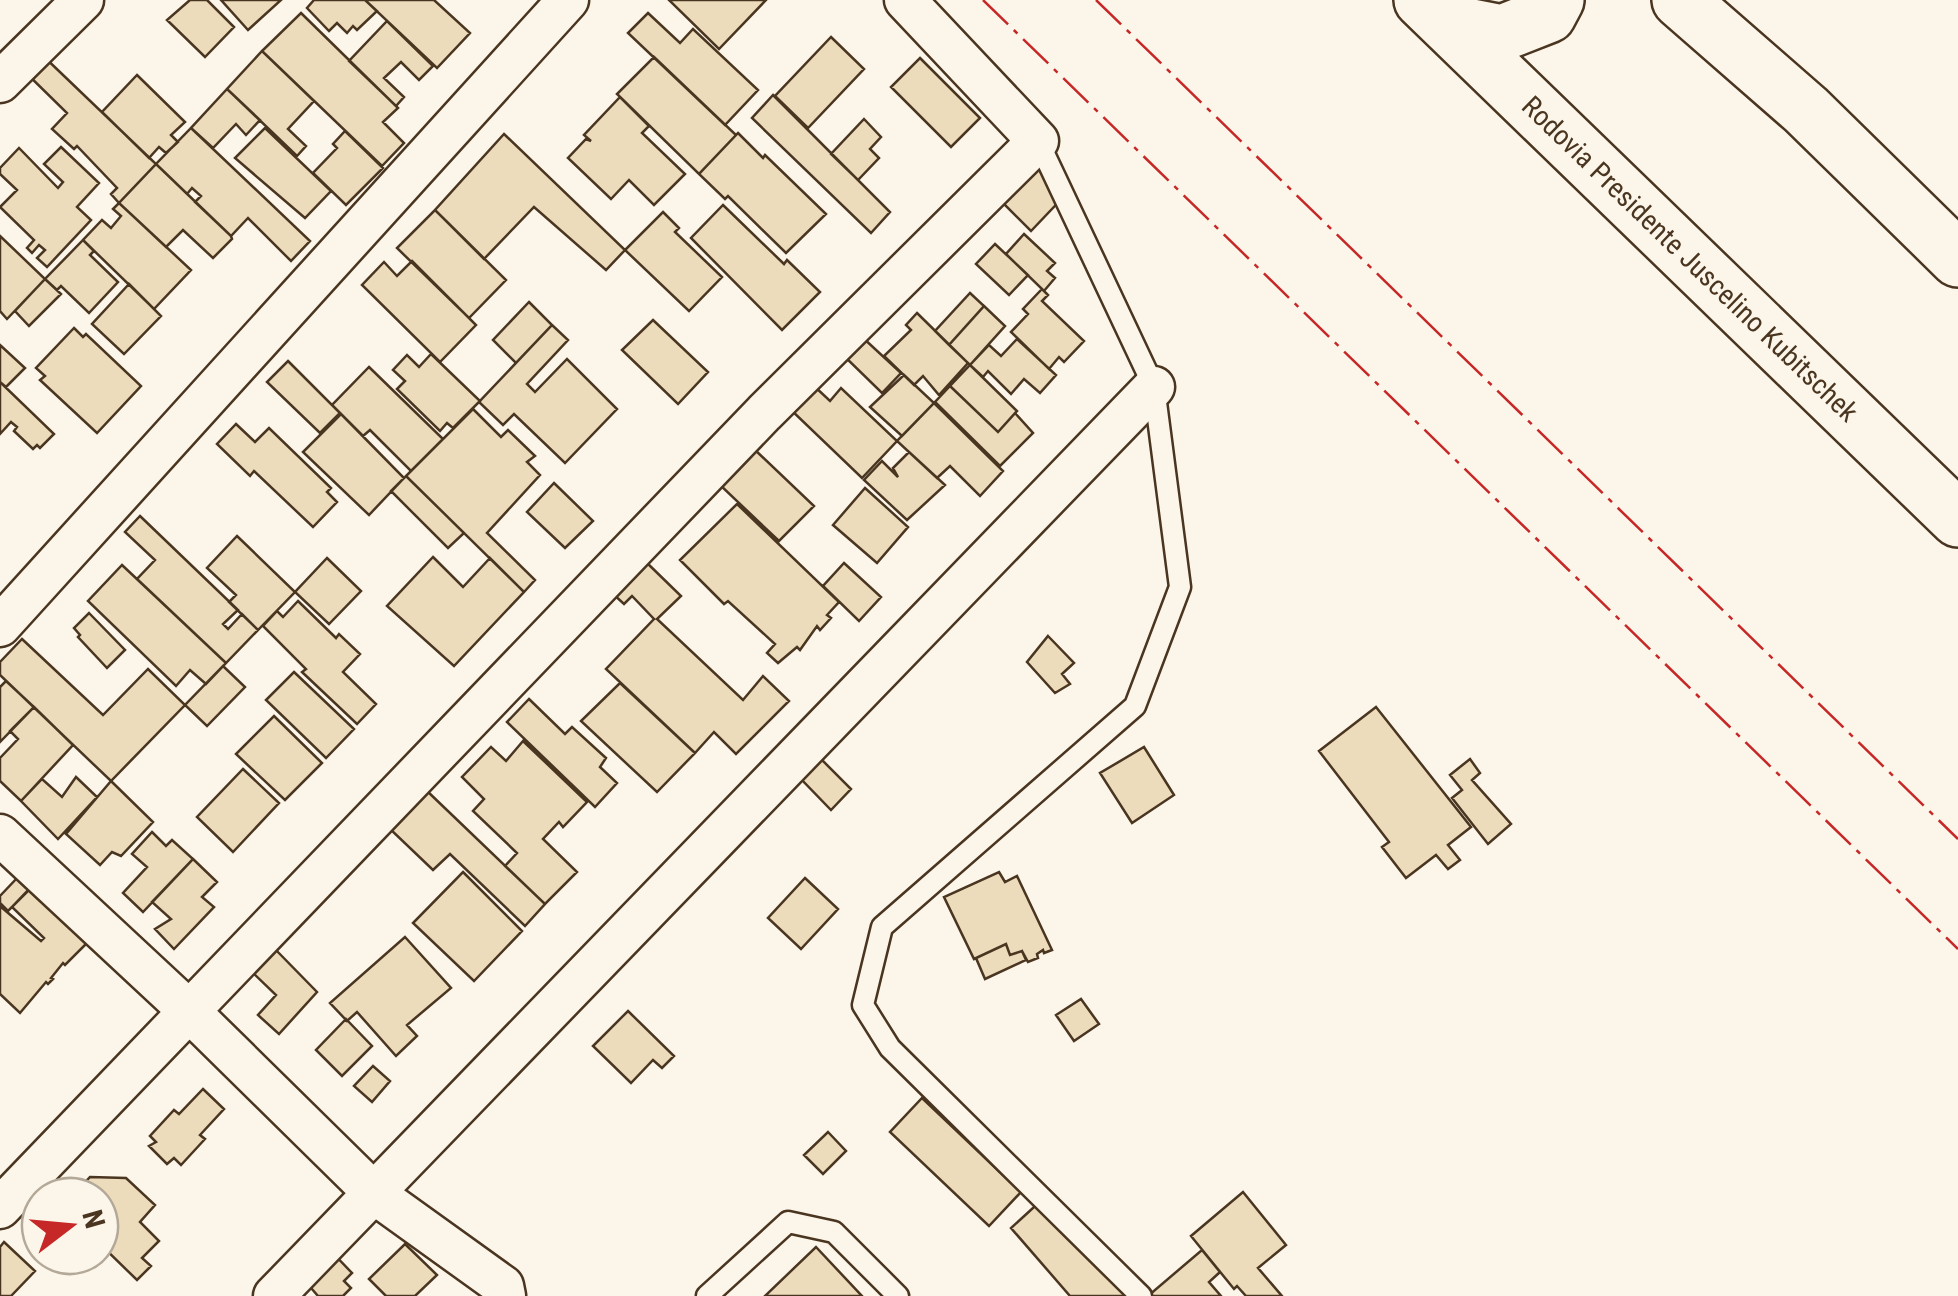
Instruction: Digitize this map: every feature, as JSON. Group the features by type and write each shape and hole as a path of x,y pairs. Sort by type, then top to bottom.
{"highway":[{"path":"1434,11 1502,33 1548,15 1556,0"},
{"path":"1680,0 1806,110 1958,259"},
{"name":"Rodovia Presidente Juscelino Kubitschek","path":"1434,11 1958,519"}],"street":[{"path":"0,82 83,0"},
{"path":"0,626 568,0"},
{"path":"0,1208 764,413 1038,141 906,0"},
{"path":"274,1296 1154,387"},
{"path":"0,835 189,1011 376,1194 503,1286 505,1296"}],"lane":[{"path":"1038,141 1154,387 1180,587 1136,706 882,927 863,1005 890,1048 1141,1296"},
{"path":"707,1296 788,1222 834,1232 898,1296"}],"building":[{"path":"190,0 207,0 234,27 205,57 167,20"},
{"path":"221,0 281,0 248,30"},
{"path":"314,0 365,0 377,11 357,30 353,26 347,33 337,23 329,31 307,8"},
{"path":"365,0 434,0 470,33 437,68"},
{"path":"669,0 766,0 719,49"},
{"path":"301,13 398,108 383,122 404,143 382,166 262,51"},
{"path":"648,13 680,43 693,29 758,90 725,125 628,33"},
{"path":"387,21 433,66 419,80 401,62 384,78 404,97 396,106 349,61"},
{"path":"831,37 864,69 808,128 775,96"},
{"path":"38,51 156,164 119,203 111,194 117,188 77,146 74,149 52,129 67,113 21,68"},
{"path":"262,51 314,101 288,129 306,146 297,156 227,89"},
{"path":"654,57 736,135 699,174 617,94"},
{"path":"920,58 980,118 951,147 891,87"},
{"path":"137,75 185,122 171,135 178,142 166,153 159,147 149,158 102,112"},
{"path":"227,89 260,120 246,135 236,124 213,148 191,128"},
{"path":"773,95 890,212 871,233 752,118"},
{"path":"620,97 649,126 642,133 685,174 654,205 629,180 611,199 568,158 586,139 591,141 584,135"},
{"path":"864,119 881,137 870,149 879,158 858,180 831,154"},
{"path":"191,128 310,241 291,261 248,218 231,236 195,202 201,196 192,188 187,194 156,164"},
{"path":"265,128 331,191 305,218 235,158"},
{"path":"345,131 383,168 346,205 313,173 337,148 333,144"},
{"path":"738,133 826,214 786,253 728,196 725,199 699,174"},
{"path":"504,134 625,250 606,270 534,207 484,259 435,210"},
{"path":"61,147 99,183 77,207 91,220 47,267 37,258 45,250 39,245 32,253 27,248 34,240 0,207 17,190 0,174 0,168 19,148 58,188 63,182 44,164"},
{"path":"1032,154 1069,191 1031,231 994,194"},
{"path":"156,164 231,236 213,258 183,230 166,247 119,203"},
{"path":"119,203 191,270 154,309 83,240 102,220 111,228 121,216 113,209"},
{"path":"723,205 784,264 787,260 820,292 782,330 691,238"},
{"path":"435,210 506,280 469,318 397,248"},
{"path":"663,212 679,228 675,232 722,277 689,311 625,250"},
{"path":"1024,234 1055,263 1047,271 1055,278 1044,291 1006,254"},
{"path":"0,236 45,279 7,319 0,311"},
{"path":"83,240 94,251 90,255 118,282 89,313 61,286 57,290 45,279"},
{"path":"995,244 1028,275 1009,295 976,264"},
{"path":"412,261 476,325 440,362 362,285 384,262 397,276"},
{"path":"45,279 61,294 29,326 15,311"},
{"path":"129,284 161,316 124,354 92,324"},
{"path":"1042,289 1048,295 1042,301 1084,341 1064,362 1059,357 1049,369 1011,332 1028,314 1023,309"},
{"path":"970,293 984,306 949,345 935,331"},
{"path":"529,302 552,325 516,363 493,340"},
{"path":"984,306 1005,326 970,365 949,345"},
{"path":"917,313 968,363 939,395 923,376 914,385 884,356 911,330 906,325"},
{"path":"653,320 708,372 678,404 622,350"},
{"path":"552,325 568,340 527,384 535,392 567,359 617,409 565,463 514,414 503,425 479,402"},
{"path":"74,328 83,337 86,334 141,386 97,433 40,380 45,376 36,368"},
{"path":"861,336 901,373 882,393 843,355"},
{"path":"1017,339 1056,375 1040,393 1024,379 1011,394 988,371 983,377 970,365 989,345 1001,356"},
{"path":"0,345 25,368 6,387 0,382"},
{"path":"431,354 480,401 453,428 447,423 440,431 397,389 405,381 393,370 407,355 419,367"},
{"path":"288,361 340,413 320,433 267,382"},
{"path":"970,365 1017,411 998,432 950,386"},
{"path":"369,367 443,439 411,471 370,430 363,436 332,405"},
{"path":"904,375 934,403 902,436 870,407"},
{"path":"0,382 54,434 40,448 37,445 33,449 14,431 17,427 11,422 0,434"},
{"path":"813,385 830,401 841,388 897,441 862,478 790,409"},
{"path":"950,386 998,432 1015,413 1033,433 1000,466 935,402"},
{"path":"934,403 1003,471 980,496 950,466 937,478 897,441"},
{"path":"473,409 501,437 508,430 535,456 527,462 540,475 487,533 535,580 524,592 406,476"},
{"path":"341,414 404,478 369,515 303,452"},
{"path":"236,424 255,442 269,428 331,488 327,492 337,502 313,527 254,471 250,476 217,444"},
{"path":"753,448 814,506 779,541 719,484"},
{"path":"909,452 945,485 907,520 864,480 882,461 898,477 893,468"},
{"path":"406,476 464,533 448,548 391,491"},
{"path":"554,483 593,521 565,548 527,512"},
{"path":"865,488 908,527 877,563 833,525"},
{"path":"737,504 839,602 827,615 831,618 820,630 817,626 800,650 797,647 778,663 767,653 775,644 728,601 724,604 680,560"},
{"path":"140,516 238,610 223,624 228,629 242,614 258,630 226,663 137,579 155,560 125,532"},
{"path":"237,536 295,592 258,630 229,602 236,595 207,568"},
{"path":"433,557 463,587 490,558 524,592 454,666 387,606"},
{"path":"327,558 361,591 329,624 295,592"},
{"path":"645,561 681,596 657,619 743,700 763,676 789,701 736,754 714,732 695,753 606,669 654,619 632,596 624,604 612,593"},
{"path":"844,563 881,597 859,621 823,586"},
{"path":"122,565 226,663 206,684 190,670 176,686 88,601"},
{"path":"298,601 336,638 339,634 360,654 343,672 376,704 357,724 302,672 306,669 263,626 277,611 283,617"},
{"path":"89,613 125,650 107,668 74,628"},
{"path":"1048,636 1074,663 1062,674 1070,684 1055,693 1027,662"},
{"path":"22,639 103,715 148,669 185,705 111,781 0,675 0,662"},
{"path":"223,666 245,687 207,726 185,705"},
{"path":"294,672 354,729 326,758 266,700"},
{"path":"6,681 34,707 0,742 0,687"},
{"path":"620,683 695,753 657,792 581,721"},
{"path":"529,699 565,734 572,727 606,758 600,767 617,783 595,807 507,722"},
{"path":"34,707 73,745 21,801 0,781 0,758 18,739 10,731"},
{"path":"1376,707 1471,827 1448,845 1460,860 1448,869 1436,855 1406,878 1382,847 1389,842 1319,751"},
{"path":"274,716 322,763 285,800 236,754"},
{"path":"523,741 587,802 563,827 559,822 543,839 577,872 545,904 505,866 517,853 473,811 484,799 462,777 491,747 506,761"},
{"path":"1144,747 1174,795 1132,823 1100,773"},
{"path":"821,759 851,789 831,810 801,779"},
{"path":"1470,759 1480,773 1472,780 1511,824 1488,844 1452,798 1462,790 1450,775"},
{"path":"243,769 279,803 233,852 197,817"},
{"path":"76,777 97,797 58,839 21,801 42,779 62,797"},
{"path":"111,781 153,822 121,856 112,852 100,865 66,834"},
{"path":"426,790 545,904 525,926 450,854 433,870 389,828"},
{"path":"152,832 166,846 172,840 193,859 143,912 123,893 147,867 132,854"},
{"path":"193,859 217,882 202,897 214,907 174,949 155,929 171,919 152,902"},
{"path":"463,872 522,931 474,981 413,923"},
{"path":"999,872 1005,882 1017,876 1052,950 1043,950 1038,958 1028,962 1022,951 1010,955 1006,944 974,959 944,897"},
{"path":"19,876 31,888 8,911 0,903 0,896"},
{"path":"805,878 838,909 801,949 768,918"},
{"path":"32,886 90,940 63,963 20,1013 0,994 0,906 41,941 44,938 12,907"},
{"path":"405,937 451,988 407,1025 417,1036 396,1056 357,1012 347,1021 330,1003"},
{"path":"1006,944 1010,955 1022,951 1026,960 985,979 976,958"},
{"path":"273,947 317,992 279,1034 258,1015 276,995 251,971"},
{"path":"1081,999 1099,1024 1074,1041 1056,1015"},
{"path":"628,1011 674,1056 662,1068 653,1060 631,1083 593,1046"},
{"path":"346,1019 372,1046 342,1076 316,1050"},
{"path":"373,1066 390,1081 372,1102 354,1086"},
{"path":"203,1089 224,1109 200,1135 205,1139 181,1165 174,1158 167,1164 149,1146 156,1142 150,1136 174,1110 179,1114"},
{"path":"922,1098 1021,1192 989,1226 890,1132"},
{"path":"828,1132 846,1151 823,1174 804,1155"},
{"path":"120,1178 126,1178 155,1205 140,1222 159,1241 142,1258 151,1266 137,1280 120,1263"},
{"path":"1243,1192 1286,1245 1258,1268 1282,1296 1246,1296 1237,1286 1234,1289 1191,1236"},
{"path":"1045,1197 1133,1296 1070,1296 1011,1228"},
{"path":"4,1242 20,1257 20,1276 30,1276 11,1296 0,1296 0,1247"},
{"path":"405,1244 437,1275 415,1296 386,1296 369,1279"},
{"path":"816,1247 862,1296 765,1296"},
{"path":"329,1249 352,1273 344,1281 351,1288 343,1296 318,1296 299,1274"},
{"path":"1202,1250 1220,1272 1209,1282 1221,1296 1148,1296"}],"power":[{"path":"983,0 1958,949"},
{"path":"1096,0 1958,839"}]}
